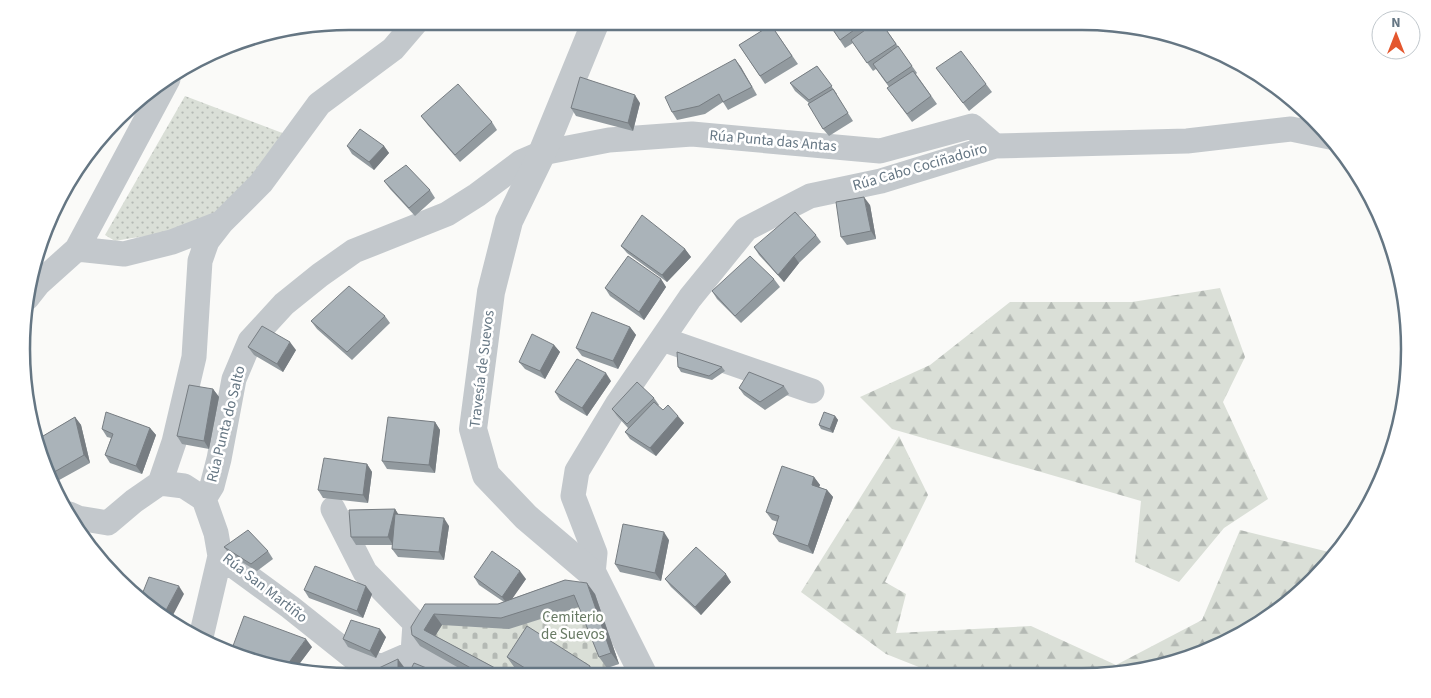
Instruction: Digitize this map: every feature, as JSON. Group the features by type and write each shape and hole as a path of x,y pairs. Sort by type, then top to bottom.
{"street":[{"path":"79,518 108,523 134,501 160,483 174,442 194,357 200,262 208,241 221,223 261,183 319,104 393,49 409,30"},
{"name":"Travesía de Suevos","path":"592,30 542,153 509,221 491,292 473,428 486,475 526,517 593,574 640,668"},
{"path":"36,286 77,249 161,92"},
{"name":"Rúa Punta das Antas","path":"542,153 609,140 692,134 880,151 972,126 994,146"},
{"name":"Rúa Cabo Cociñadoiro","path":"593,574 595,553 573,496 577,471 618,403 690,298 746,229 810,196 880,181 994,146 1187,141 1291,129 1318,135"},
{"name":"Rúa Punta do Salto","path":"204,499 212,486 219,459 237,371 250,341 284,304 354,251 447,214 477,195 520,162 542,153"},
{"path":"77,249 124,254 172,242 221,223"},
{"path":"662,339 812,391"},
{"path":"160,483 184,486 204,499"},
{"name":"Rúa San Martiño","path":"204,499 216,532 220,556 290,607 359,662 383,666 413,653"},
{"path":"333,510 365,572 414,623 413,653 442,668"},
{"path":"202,632 220,556"}],"green space":[{"path":"185,96 285,134 242,188 217,211 203,220 170,232 115,241 105,235"},
{"path":"1220,288 1245,357 1223,402 1268,499 1224,528 1179,582 1135,562 1141,501 892,429 860,397 930,365 1010,302 1132,302"},
{"path":"899,436 928,495 885,582 906,594 896,633 1031,626 1116,665 1202,620 1240,530 1328,552 1308,575 1276,602 1223,635 1204,644 1165,657 1144,662 1103,667 921,668 886,654 801,592"},
{"name":"Cemiterio de Suevos","path":"595,594 619,664 607,668 459,668 420,646 433,615"}],"building":[{"path":"763,30 774,30 792,56 760,76 739,45"},
{"path":"833,30 854,30 840,40"},
{"path":"865,30 886,30 896,44 867,63 851,40"},
{"path":"898,46 912,66 887,83 873,64"},
{"path":"961,51 986,84 963,103 936,68"},
{"path":"735,59 752,87 723,102 719,94 699,106 672,112 665,97"},
{"path":"817,66 832,86 809,100 790,83"},
{"path":"913,71 931,96 907,114 887,88"},
{"path":"580,77 635,95 628,123 571,108"},
{"path":"458,84 492,122 455,155 421,116"},
{"path":"833,89 848,113 823,129 808,104"},
{"path":"360,129 384,146 369,162 347,146"},
{"path":"406,165 430,190 409,208 384,181"},
{"path":"864,197 871,231 841,237 836,202"},
{"path":"795,212 816,235 778,275 754,247"},
{"path":"642,215 685,249 662,275 621,246"},
{"path":"628,256 661,279 639,312 605,288"},
{"path":"750,256 774,279 735,316 712,291"},
{"path":"349,286 385,316 347,352 311,321"},
{"path":"592,312 630,327 613,361 576,348"},
{"path":"262,326 290,342 277,364 248,347"},
{"path":"532,334 554,345 540,371 519,362"},
{"path":"677,352 722,367 709,376 678,367"},
{"path":"577,359 606,373 582,408 555,392"},
{"path":"749,372 784,386 760,402 739,388"},
{"path":"637,382 654,398 627,424 612,409"},
{"path":"189,385 213,389 204,441 177,436"},
{"path":"654,402 663,410 668,405 678,416 650,448 625,432"},
{"path":"106,412 150,428 136,466 105,455 113,434 102,429"},
{"path":"824,412 835,416 830,429 819,425"},
{"path":"75,417 84,455 54,472 42,436"},
{"path":"388,417 435,422 429,465 382,461"},
{"path":"324,458 367,464 363,495 318,490"},
{"path":"782,466 814,477 812,485 827,490 808,546 773,534 779,516 766,512"},
{"path":"395,509 388,537 351,537 349,510"},
{"path":"395,514 444,518 439,552 392,549"},
{"path":"623,524 664,532 655,573 615,564"},
{"path":"248,530 268,551 251,564 224,547"},
{"path":"696,547 726,574 695,607 665,579"},
{"path":"492,551 520,571 502,597 474,577"},
{"path":"315,566 366,586 357,611 304,590"},
{"path":"149,577 179,586 166,610 143,592"},
{"path":"565,580 587,583 611,653 599,657 574,595 501,618 434,614 424,630 495,668 471,668 412,635 411,627 425,604 498,604"},
{"path":"244,616 306,639 289,662 233,646"},
{"path":"351,620 380,629 370,651 343,639"},
{"path":"527,626 590,666 589,668 525,668 507,657"},
{"path":"398,659 398,668 379,668"},
{"path":"414,663 426,668 412,668"}]}
